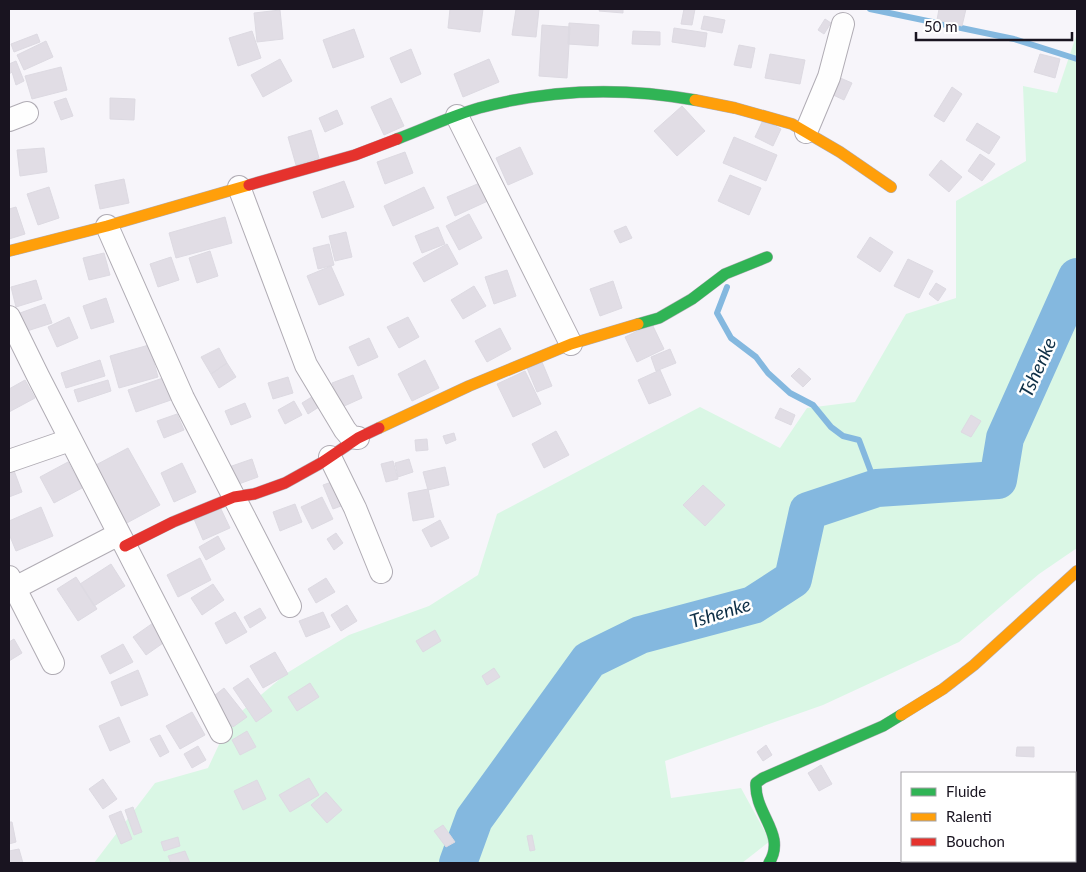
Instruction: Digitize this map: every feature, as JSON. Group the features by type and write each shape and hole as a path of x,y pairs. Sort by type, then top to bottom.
{"street":[{"path":"806,132 828,77 843,24"},
{"path":"9,252 355,155 477,109 526,97 584,92 632,92 682,98 735,108 792,124 840,152 891,187"},
{"path":"457,116 571,344"},
{"path":"239,187 306,365 345,430 351,437 358,438"},
{"path":"107,226 183,398 290,606"},
{"path":"54,663 12,582 173,522 234,497 254,494 285,483 358,438 469,386 571,344 658,318 692,299 725,274 767,257"},
{"path":"9,317 70,440 221,732"},
{"path":"9,461 70,440"},
{"path":"330,457 355,508 381,572"},
{"path":"769,863 774,858 777,845 756,795 756,783 763,778 882,726 943,689 974,665 1077,572"},
{"path":"970,863 982,862"}],"green space":[{"path":"1077,33 1077,548 1039,574 959,642 823,705 665,761 671,798 741,788 770,841 742,863 94,863 155,783 208,768 230,721 287,673 349,635 429,606 478,575 497,514 700,407 780,448 807,408 855,402 906,314 956,298 956,201 1026,161 1023,86 1057,93"}],"building":[{"path":"450,9 483,9 480,32 448,28"},
{"path":"516,9 539,9 536,37 512,35"},
{"path":"600,9 623,9 623,13 599,11"},
{"path":"684,9 695,9 692,25 681,24"},
{"path":"939,9 966,9 962,26 937,20"},
{"path":"280,10 283,39 257,42 254,13"},
{"path":"704,16 725,20 722,33 701,29"},
{"path":"825,19 831,23 824,34 818,30"},
{"path":"569,23 599,25 598,46 568,44"},
{"path":"542,25 570,27 567,78 539,76"},
{"path":"674,28 707,33 705,47 672,42"},
{"path":"354,29 364,57 333,68 323,40"},
{"path":"252,31 261,58 238,66 229,38"},
{"path":"633,31 660,32 660,45 632,44"},
{"path":"37,34 40,42 14,52 11,44"},
{"path":"46,41 53,57 24,70 17,55"},
{"path":"739,45 755,48 751,68 734,65"},
{"path":"411,49 421,74 401,83 390,58"},
{"path":"770,54 805,60 800,84 765,78"},
{"path":"1040,54 1060,59 1055,78 1034,72"},
{"path":"280,59 292,81 263,97 251,75"},
{"path":"489,59 499,82 463,97 454,74"},
{"path":"16,61 24,81 16,85 12,72 9,74 9,64"},
{"path":"61,67 67,90 32,99 25,76"},
{"path":"838,77 852,83 844,100 831,94"},
{"path":"952,87 962,94 944,122 934,116"},
{"path":"66,98 73,116 61,120 54,102"},
{"path":"110,98 135,99 134,120 110,119"},
{"path":"391,98 404,126 384,135 371,107"},
{"path":"682,106 705,131 677,156 654,131"},
{"path":"337,110 343,124 325,132 319,118"},
{"path":"763,120 781,129 773,146 755,137"},
{"path":"977,123 1000,137 989,154 966,140"},
{"path":"311,130 319,158 296,165 288,137"},
{"path":"734,137 777,155 766,181 723,163"},
{"path":"520,147 533,174 508,185 496,158"},
{"path":"44,148 47,172 20,176 17,150"},
{"path":"405,152 413,173 385,184 377,162"},
{"path":"980,154 995,164 982,181 968,171"},
{"path":"941,160 962,177 949,192 929,175"},
{"path":"730,175 761,188 749,215 718,201"},
{"path":"124,179 129,203 100,209 95,185"},
{"path":"344,181 354,207 322,218 313,192"},
{"path":"482,182 490,200 455,216 447,197"},
{"path":"49,187 59,218 38,225 27,194"},
{"path":"424,187 434,208 393,226 384,206"},
{"path":"16,207 25,234 9,239 9,209"},
{"path":"469,214 482,238 459,250 446,226"},
{"path":"225,217 232,243 176,258 169,233"},
{"path":"626,226 632,238 620,243 614,231"},
{"path":"438,227 445,244 422,253 415,236"},
{"path":"346,232 352,257 335,261 329,236"},
{"path":"870,237 893,252 880,272 857,257"},
{"path":"329,244 334,265 318,269 313,248"},
{"path":"447,244 458,264 424,282 413,263"},
{"path":"210,251 218,276 197,283 189,258"},
{"path":"104,253 110,275 89,280 83,258"},
{"path":"171,257 179,280 158,287 150,264"},
{"path":"908,259 933,271 919,298 894,286"},
{"path":"331,266 344,295 319,305 307,276"},
{"path":"507,270 516,296 494,304 485,277"},
{"path":"36,280 42,299 16,307 11,287"},
{"path":"613,281 622,308 600,316 590,289"},
{"path":"936,283 946,289 938,301 929,294"},
{"path":"474,286 486,306 463,319 451,300"},
{"path":"106,298 114,322 91,329 83,306"},
{"path":"45,304 52,323 27,331 20,313"},
{"path":"69,317 78,338 57,347 48,327"},
{"path":"408,317 419,337 399,348 387,327"},
{"path":"652,324 664,349 637,362 625,337"},
{"path":"500,328 511,349 487,362 475,341"},
{"path":"369,338 378,357 358,366 349,347"},
{"path":"149,345 158,377 119,388 110,356"},
{"path":"219,348 227,363 211,374 201,357"},
{"path":"670,349 676,363 656,371 651,357"},
{"path":"100,360 105,376 66,388 61,373"},
{"path":"425,360 439,388 412,401 398,374"},
{"path":"542,362 552,386 537,392 527,368"},
{"path":"227,363 236,377 219,388 211,374"},
{"path":"799,368 811,379 803,387 791,376"},
{"path":"660,370 671,395 649,404 638,380"},
{"path":"525,371 541,404 513,417 497,384"},
{"path":"353,375 362,398 342,407 332,383"},
{"path":"288,377 293,393 273,399 268,383"},
{"path":"163,378 171,400 136,412 128,390"},
{"path":"25,380 35,398 9,412 9,389"},
{"path":"108,380 111,391 78,402 74,390"},
{"path":"315,395 322,405 308,414 302,403"},
{"path":"294,401 302,415 285,424 278,410"},
{"path":"245,403 251,417 231,425 225,411"},
{"path":"780,408 795,415 791,425 775,418"},
{"path":"177,414 184,430 164,438 157,421"},
{"path":"971,415 981,421 971,437 961,432"},
{"path":"556,431 569,455 544,468 532,444"},
{"path":"454,433 456,440 446,444 443,436"},
{"path":"427,439 428,450 416,451 415,440"},
{"path":"128,448 160,505 125,524 94,466"},
{"path":"252,459 258,477 236,485 229,467"},
{"path":"409,459 413,472 398,477 395,463"},
{"path":"393,461 398,479 386,482 381,464"},
{"path":"68,462 82,488 54,503 40,477"},
{"path":"182,463 196,492 174,502 161,473"},
{"path":"445,467 449,485 428,490 423,472"},
{"path":"13,468 22,492 9,497 9,469"},
{"path":"340,479 349,503 333,509 323,485"},
{"path":"703,485 725,505 705,526 683,505"},
{"path":"428,489 434,517 413,521 408,493"},
{"path":"322,497 333,519 312,529 301,507"},
{"path":"295,504 302,522 280,531 273,512"},
{"path":"41,507 53,536 16,551 9,534 9,521"},
{"path":"220,507 230,528 203,540 194,519"},
{"path":"440,520 449,538 431,547 422,530"},
{"path":"336,533 343,543 334,550 327,539"},
{"path":"218,536 225,549 206,560 199,547"},
{"path":"200,558 211,580 178,597 167,575"},
{"path":"111,564 125,586 94,606 80,584"},
{"path":"76,577 97,609 78,621 57,589"},
{"path":"326,578 335,592 316,603 308,589"},
{"path":"213,584 224,600 202,615 191,598"},
{"path":"347,605 357,621 341,631 331,615"},
{"path":"260,608 266,618 250,628 244,617"},
{"path":"235,612 247,632 226,644 215,623"},
{"path":"323,612 330,627 306,637 299,621"},
{"path":"153,623 166,641 146,655 133,637"},
{"path":"435,630 441,641 423,652 416,641"},
{"path":"14,639 22,653 9,661 9,642"},
{"path":"123,644 133,662 110,674 101,656"},
{"path":"275,652 288,674 263,688 250,666"},
{"path":"494,668 500,677 487,685 482,676"},
{"path":"138,670 148,695 121,706 111,682"},
{"path":"248,678 272,711 256,722 233,688"},
{"path":"310,683 319,697 297,711 288,697"},
{"path":"224,688 247,717 233,727 210,699"},
{"path":"192,712 205,735 180,749 166,726"},
{"path":"119,717 130,742 110,751 99,726"},
{"path":"247,731 256,747 240,755 232,740"},
{"path":"160,735 169,752 160,757 150,739"},
{"path":"766,745 772,755 763,761 757,752"},
{"path":"198,746 206,760 192,768 184,754"},
{"path":"1017,747 1034,747 1034,757 1016,756"},
{"path":"821,765 832,784 819,791 808,773"},
{"path":"309,778 319,795 290,812 279,795"},
{"path":"103,779 117,799 103,809 89,789"},
{"path":"257,780 266,799 243,810 234,791"},
{"path":"326,792 342,810 327,823 311,805"},
{"path":"133,807 142,832 134,835 125,810"},
{"path":"121,811 132,839 121,844 109,816"},
{"path":"9,822 12,822 16,842 9,844"},
{"path":"443,825 455,842 446,847 434,831"},
{"path":"532,835 535,850 530,851 527,836"},
{"path":"178,837 180,846 164,851 161,842"},
{"path":"19,849 23,863 9,863 9,851"},
{"path":"185,851 190,863 171,863 168,856"}],"waterway":[{"path":"870,9 1014,39 1077,59"},
{"name":"Tshenke","path":"458,863 474,819 589,660 640,635 753,605 793,579 808,511 877,488 998,480 1005,438 1077,277"},
{"path":"727,287 717,313 731,338 756,357 768,373 790,393 813,405 831,427 843,436 859,440 877,488"}],"traffic: fast":[{"path":"397,139 469,111 533,97 587,92 614,92 641,93 695,100"},
{"path":"638,324 659,318 692,299 725,274 767,257"},
{"path":"769,863 774,853 774,843 760,804 756,783 763,778 883,726 901,715"}],"traffic: slow":[{"path":"695,100 735,108 792,124 840,152 891,187"},
{"path":"9,251 107,226 249,185"},
{"path":"379,428 469,386 571,344 638,324"},
{"path":"901,715 943,689 974,665 1077,571"}],"traffic: jam":[{"path":"249,185 355,155 397,139"},
{"path":"125,546 173,522 234,497 254,494 285,483 321,463 358,438 379,428"}]}
